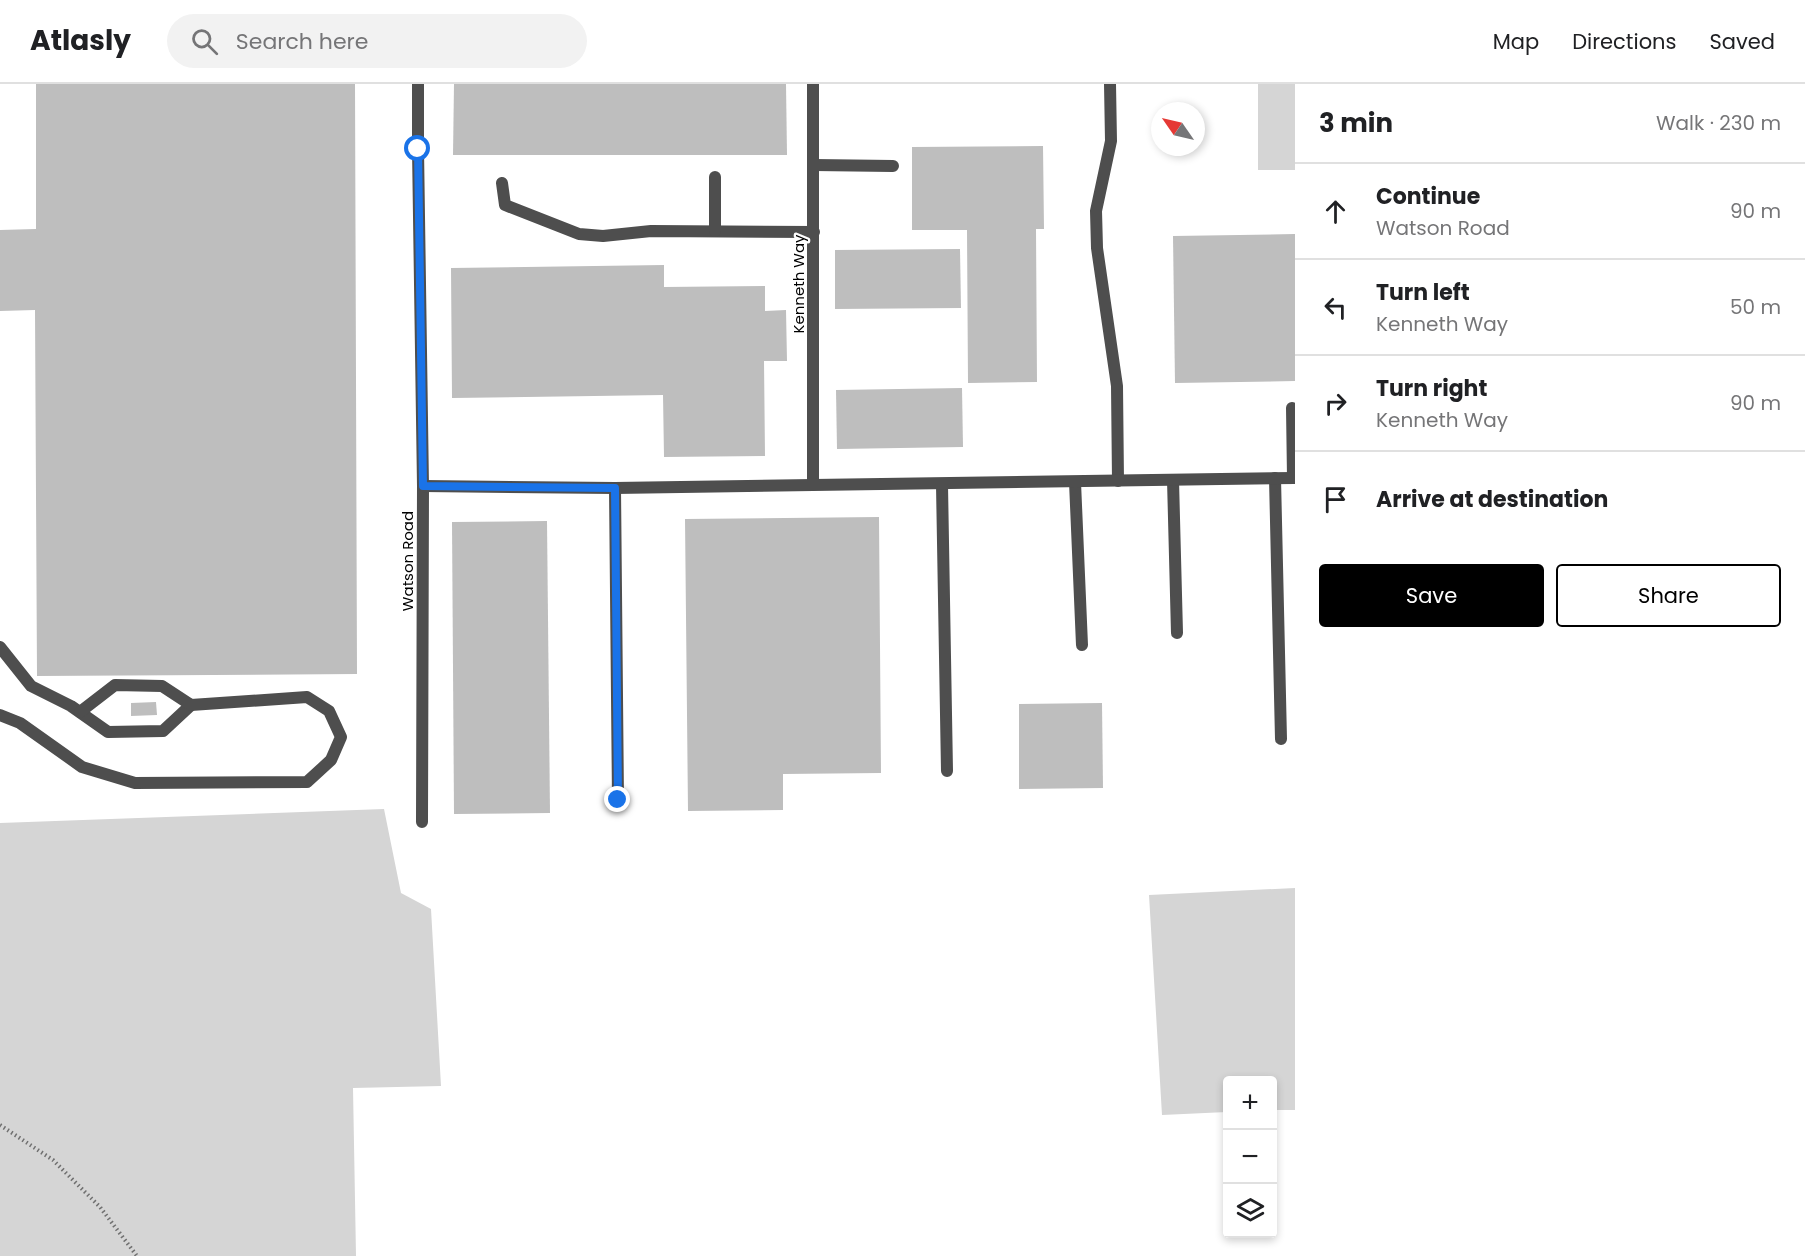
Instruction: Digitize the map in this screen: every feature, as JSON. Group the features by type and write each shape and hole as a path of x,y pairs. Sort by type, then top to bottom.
{"street":[{"name":"Watson Road","path":"418,84 423,486 422,822"},
{"name":"Kenneth Way","path":"813,84 813,484"},
{"path":"1110,84 1111,141 1096,220 1097,248 1117,386 1118,481"},
{"path":"814,165 893,166"},
{"path":"715,177 715,231"},
{"path":"502,183 505,205 579,234 603,236 651,231 814,232"},
{"path":"423,486 615,488 1294,478 1292,408"},
{"path":"1275,478 1281,739"},
{"path":"1173,480 1177,633"},
{"path":"1075,482 1082,645"},
{"path":"942,484 947,771"},
{"path":"615,488 618,800"},
{"path":"0,647 31,686 80,712 108,732 163,731 191,705"},
{"path":"0,715 20,723 82,767 135,783 307,782 331,760 341,737 329,711 307,697 191,705 162,686 115,685 80,712"}],"path":[{"path":"0,1125 53,1160 100,1207 136,1256"}],"shaded area":[{"path":"1258,84 1295,84 1295,170 1258,170"},
{"path":"384,809 401,893 431,909 441,1086 353,1088 356,1256 0,1256 0,823"},
{"path":"1295,888 1295,1110 1277,1110 1277,1076 1223,1076 1223,1112 1162,1115 1149,895"}],"building":[{"path":"36,84 355,84 357,674 37,676 35,310 0,311 0,230 36,229"},
{"path":"454,84 786,84 787,155 453,155"},
{"path":"1043,146 1044,229 1036,229 1037,382 968,383 967,230 912,230 912,147"},
{"path":"1295,234 1295,381 1175,383 1173,236"},
{"path":"960,249 961,308 835,309 835,250"},
{"path":"664,265 664,287 765,286 765,311 786,310 787,361 764,361 765,456 664,457 663,395 452,398 451,268"},
{"path":"962,388 963,447 837,449 836,390"},
{"path":"879,517 881,773 783,774 783,810 688,811 685,519"},
{"path":"547,521 550,813 454,814 452,522"},
{"path":"156,702 157,715 131,716 131,703"},
{"path":"1102,703 1103,788 1019,789 1019,704"}],"route":[{"path":"418,149 423,486 615,488 618,800"}]}
